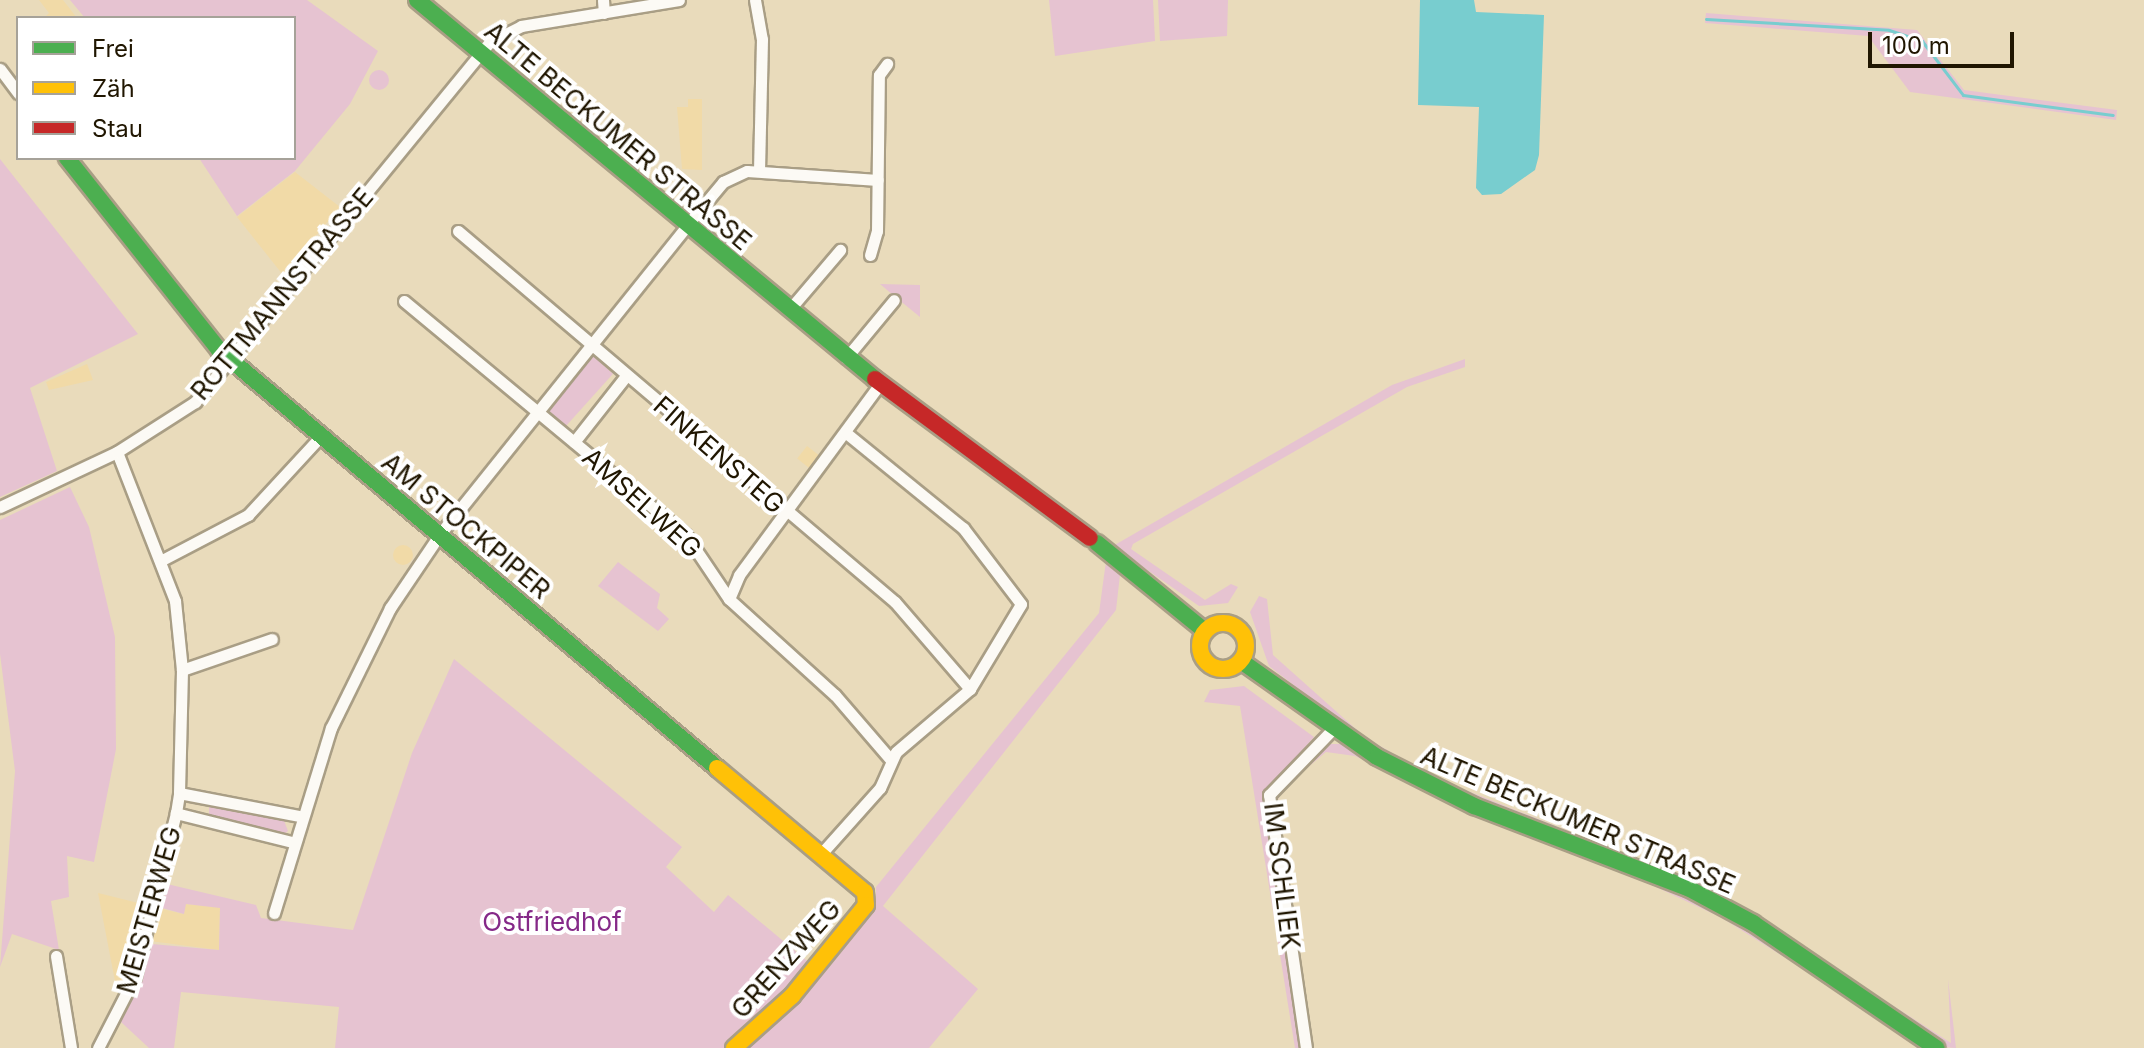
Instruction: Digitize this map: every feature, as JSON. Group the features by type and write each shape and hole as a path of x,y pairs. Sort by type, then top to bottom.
{"street":[{"name":"ALTE BECKUMER STRASSE","path":"417,0 846,358 1094,540 1205,631"},
{"path":"603,0 604,13"},
{"name":"ROTTMANNSTRASSE","path":"0,507 117,452 184,410 232,361 481,52 521,26 679,0"},
{"path":"755,0 762,39 759,170"},
{"path":"870,255 878,180 879,75 887,64"},
{"path":"0,69 16,90"},
{"name":"AM STOCKPIPER","path":"69,160 232,361 868,898"},
{"path":"274,913 300,816 357,670 440,534 688,224 723,182 759,170 878,180"},
{"name":"FINKENSTEG","path":"458,231 904,611 970,689"},
{"path":"789,310 840,250"},
{"path":"846,358 894,300"},
{"name":"AMSELWEG","path":"404,301 686,535 715,570 729,599 835,695 891,760"},
{"path":"574,442 626,376"},
{"path":"729,599 739,575 880,384"},
{"path":"820,855 880,788 891,760 970,689 1019,610 1018,593 963,528 846,433"},
{"path":"164,559 248,515 321,436"},
{"name":"MEISTERWEG","path":"98,1048 135,976 179,793 182,670 164,559 117,452"},
{"path":"715,570 739,575"},
{"path":"1221,623 1240,631 1246,646 1241,661 1227,669 1206,663 1199,644 1205,631 1221,623"},
{"path":"182,670 272,639"},
{"name":"ALTE BECKUMER STRASSE","path":"1241,661 1333,729 1474,806 1688,888 1753,923 1936,1048"},
{"name":"IM SCHLIEK","path":"1306,1048 1269,795 1333,729"},
{"path":"179,793 300,816"},
{"path":"176,813 292,842"},
{"name":"GRENZWEG","path":"734,1048 792,996 868,898"},
{"path":"56,956 71,1048"}],"shaded area":[{"path":"39,0 63,0 75,16 46,16 49,13"},
{"path":"688,99 702,99 702,170 682,169 677,107 688,107"},
{"path":"295,172 340,207 283,275 237,217"},
{"path":"87,364 93,380 49,390 46,382"},
{"path":"807,446 820,456 810,468 797,459"},
{"path":"403,545 410,548 413,555 410,562 403,565 396,562 393,555 396,548"},
{"path":"98,893 183,914 185,904 220,907 219,950 142,940 119,1002"}],"green space":[{"path":"70,0 307,0 378,51 350,104 295,171 237,216 200,160 296,160 296,16 83,16"},
{"path":"1049,0 1153,0 1155,41 1055,56"},
{"path":"1158,0 1228,0 1227,36 1160,41"},
{"path":"1706,13 1917,30 1964,90 2117,110 2116,120 1910,92 1868,36 1705,23"},
{"path":"375,70 383,70 389,80 383,90 375,90 369,84 369,76"},
{"path":"0,159 138,334 30,388 57,471 0,497"},
{"path":"880,284 920,285 920,317 893,295"},
{"path":"590,353 613,374 566,427 542,406"},
{"path":"1465,359 1465,367 1407,387 1133,544 1131,549 1205,600 1231,584 1238,587 1228,603 1199,606 1113,546 1392,385"},
{"path":"70,487 89,527 115,637 116,749 94,862 67,856 69,897 51,901 59,950 12,934 0,967 15,771 0,654 0,520"},
{"path":"1106,561 1120,575 1116,610 883,906 978,989 929,1048 740,1048 876,900 876,887 1099,613"},
{"path":"618,562 660,594 657,608 669,619 658,631 598,586"},
{"path":"1259,596 1267,599 1273,655 1366,738 1438,779 1711,888 1951,1043 1948,979 1956,1048 1942,1047 1765,926 1389,759 1269,666 1250,612"},
{"name":"Ostfriedhof","path":"454,659 682,847 666,867 714,912 728,895 812,965 729,1048 335,1048 339,1007 181,992 174,1048 149,1048 121,1022 152,944 219,950 220,908 186,904 184,914 162,908 167,884 256,905 261,918 353,930 412,753"},
{"path":"1244,686 1314,737 1264,795 1301,1048 1295,1048 1240,706 1204,702 1210,690"},
{"path":"1326,744 1344,744 1720,910 1929,1048 1722,918 1620,870 1491,823 1355,756 1326,752 1281,790 1275,810 1275,792"},
{"path":"209,804 283,818 288,831 282,836 209,816"}],"water":[{"path":"1420,0 1474,0 1476,12 1544,15 1539,155 1535,170 1501,194 1482,195 1476,188 1479,107 1418,105"}],"waterway":[{"path":"1706,19 1889,30 1922,41 1963,95 2113,115"}],"traffic: fast":[{"path":"417,0 875,379"},
{"path":"69,160 219,350 717,768"},
{"path":"1097,543 1205,631"},
{"path":"1241,661 1377,757 1474,806 1688,888 1753,923 1936,1048"}],"traffic: slow":[{"path":"1223,623 1239,630 1246,646 1239,662 1223,669 1207,662 1200,646 1207,630 1223,623"},
{"path":"717,768 865,892 866,905 792,996 734,1048"}],"traffic: jam":[{"path":"875,379 1090,538"}]}
